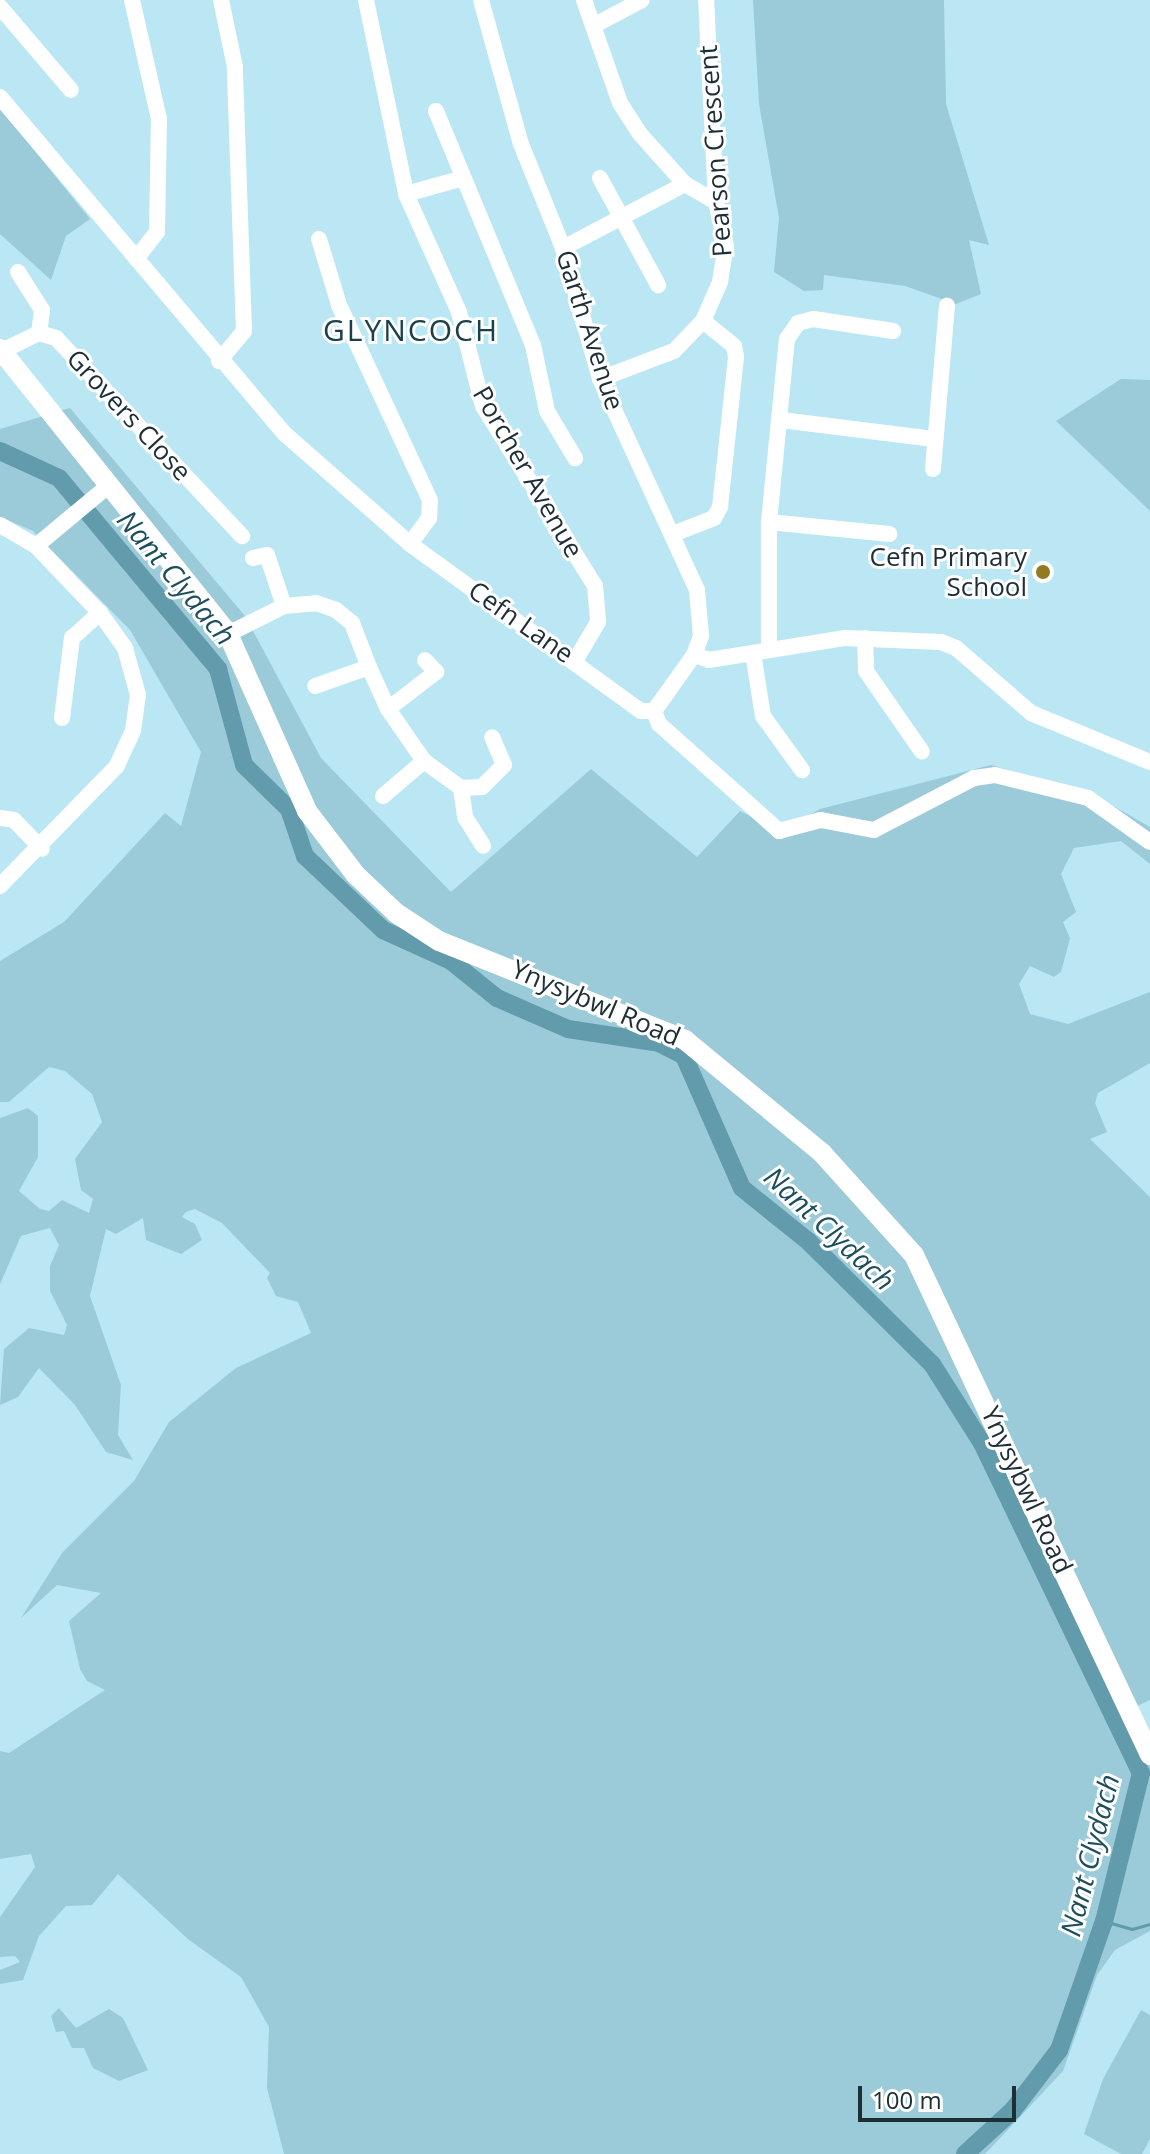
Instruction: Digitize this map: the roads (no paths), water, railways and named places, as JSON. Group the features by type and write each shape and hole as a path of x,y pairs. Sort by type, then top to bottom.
{"main road":[{"name":"Ynysybwl Road","path":"1,351 100,491 228,634 307,811 330,845 396,913 439,941 685,1040 822,1153 914,1255 1150,1755"}],"street":[{"path":"132,0 159,119 157,232 136,259"},
{"path":"219,361 244,331 235,67 221,0"},
{"name":"Porcher Avenue","path":"366,0 406,194 459,312 483,406 595,586 598,622 575,661"},
{"path":"584,0 620,103 685,184 716,202"},
{"path":"593,26 642,0"},
{"name":"Pearson Crescent","path":"600,379 674,351 703,321 726,258 716,202 706,0"},
{"name":"Garth Avenue","path":"486,1 521,144 563,248 600,379 697,590 701,636 694,655"},
{"path":"0,7 71,90"},
{"name":"Cefn Lane","path":"0,97 219,361 285,434 410,544 641,711 654,711 659,724 779,831 821,820 874,830 974,778 995,775 1088,798 1150,842"},
{"path":"436,111 460,179 533,345 547,411 575,458"},
{"path":"600,178 658,285"},
{"path":"406,194 460,179"},
{"path":"563,248 622,221 685,184"},
{"path":"319,239 339,305 430,500 429,518 410,544"},
{"path":"18,272 42,310 39,333"},
{"path":"933,469 947,306"},
{"path":"802,770 763,716 761,651 769,522 787,339 798,323 813,319 893,331"},
{"path":"673,534 714,518 720,507 736,357 734,346 703,321"},
{"name":"Grovers Close","path":"1,351 39,333 56,338 242,536"},
{"path":"781,420 934,439"},
{"path":"36,546 100,491"},
{"path":"769,522 889,534"},
{"path":"0,886 42,849 117,766 133,731 138,695 125,648 100,613 36,546 2,532"},
{"path":"253,558 267,555 284,606"},
{"path":"228,634 284,606 316,603 336,610 352,623 388,709 424,761 461,788 482,787 504,765 492,737"},
{"path":"62,718 72,638 100,613"},
{"path":"865,638 866,671 922,752"},
{"path":"654,711 694,655 709,660 865,638 949,643 1031,713 1150,762"},
{"path":"388,709 436,672 425,660"},
{"path":"319,680 369,667"},
{"path":"385,790 424,761"},
{"path":"461,788 465,817 483,846"},
{"path":"0,818 14,820 42,849"}],"waterway":[{"name":"Nant Clydach","path":"0,451 59,478 218,669 244,765 289,809 305,856 383,930 451,961 497,998 568,1029 659,1043 684,1056 742,1188 808,1241 932,1364 982,1443 1141,1773 1104,1921 1059,2050 1013,2110 965,2154"},
{"path":"1141,1773 1150,1774"},
{"path":"1104,1921 1132,1929 1150,1924"}],"place":[{"name":"Cefn Primary School","path":"1043,572"}],"district":[{"name":"GLYNCOCH","path":"411,330"}]}
